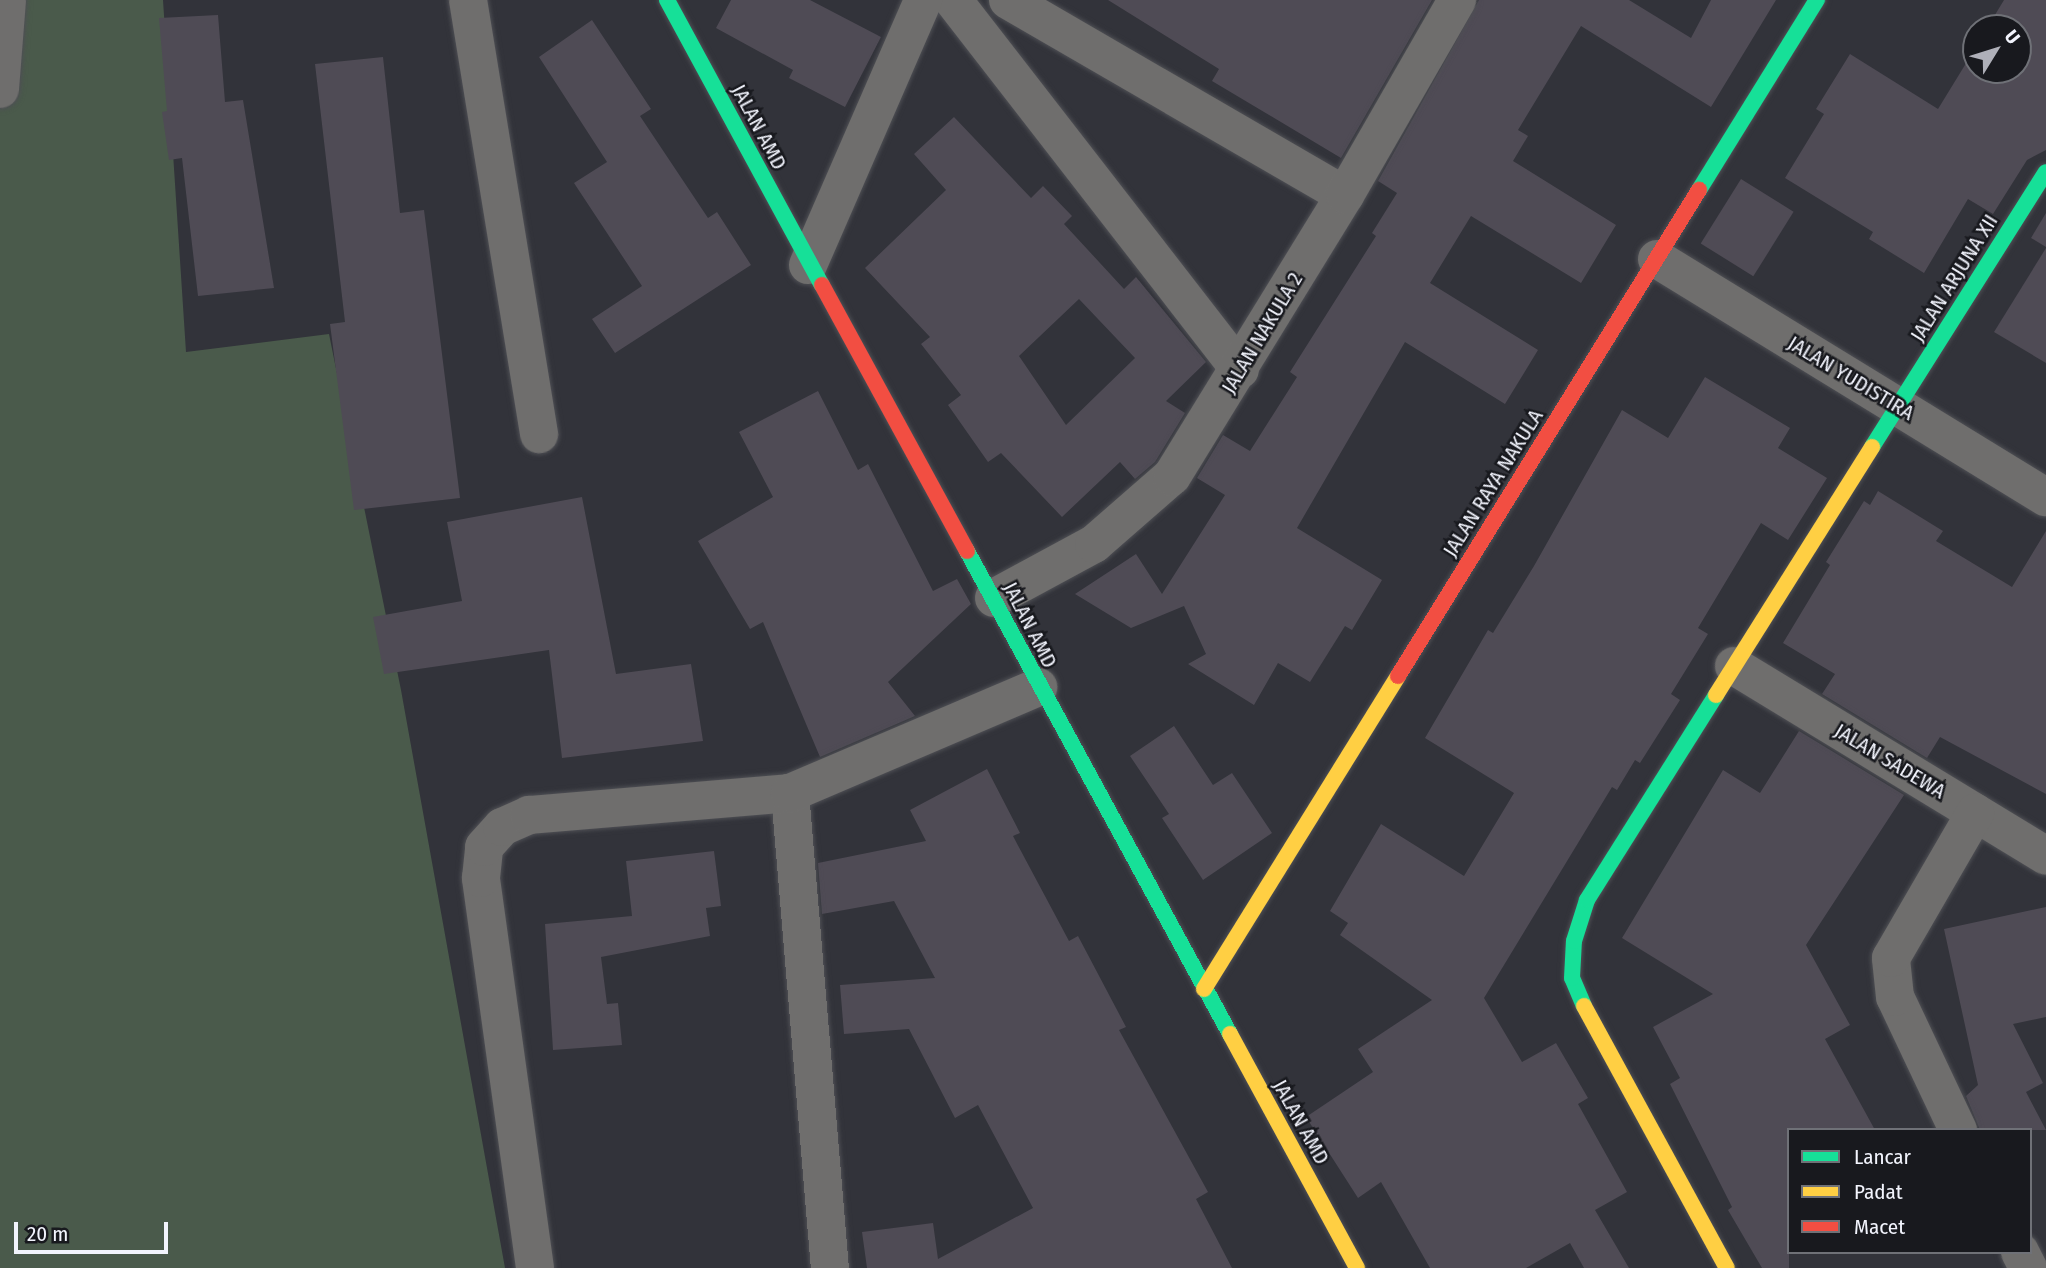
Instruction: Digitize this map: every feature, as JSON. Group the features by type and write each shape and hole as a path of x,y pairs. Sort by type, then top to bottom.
{"street":[{"path":"0,89 7,0"},
{"path":"468,0 539,434"},
{"name":"JALAN AMD","path":"667,0 808,265 994,598 1038,687 1357,1268"},
{"path":"808,265 923,0"},
{"path":"953,0 1240,370"},
{"path":"1008,0 1345,195"},
{"name":"JALAN NAKULA 2","path":"994,598 1094,544 1140,507 1172,476 1240,370 1345,195 1457,0"},
{"name":"JALAN RAYA NAKULA","path":"1203,989 1817,0"},
{"name":"JALAN ARJUNA XII","path":"1727,1268 1592,1027 1572,978 1574,941 1587,900 2046,172"},
{"name":"JALAN YUDISTIRA","path":"1657,259 2046,496"},
{"name":"JALAN SADEWA","path":"1734,666 2046,856"},
{"path":"535,1268 481,878 484,848 502,827 529,815 790,793 1038,687"},
{"path":"790,793 830,1268"},
{"path":"1957,1128 1895,998 1891,958 1975,813"}],"green space":[{"path":"0,0 163,0 186,352 329,334 401,690 505,1268 0,1268"}],"building":[{"path":"731,0 810,0 881,37 845,107 789,78 793,70 716,28"},
{"path":"1108,0 1432,0 1341,158 1212,81 1219,69"},
{"path":"1479,0 1629,0 1691,38 1711,0 1776,0 1711,107 1581,26 1518,130 1528,136 1513,161 1616,225 1581,283 1471,216 1430,283 1538,350 1505,404 1405,342 1297,528 1382,580 1352,630 1345,626 1310,682 1278,663 1254,705 1188,664 1206,654 1184,606 1131,628 1075,594 1136,554 1162,594 1225,495 1197,478 1223,435 1250,451 1297,377 1290,372 1376,236 1372,233 1397,193 1378,181"},
{"path":"2004,0 2046,0 2046,150 2027,160 1993,214 1968,199 1924,273 1869,239 1873,232 1785,178 1824,114 1816,109 1850,54 1938,109 1962,70 1962,84 2032,84 2032,14 1996,14"},
{"path":"218,15 225,102 243,100 274,288 198,296 182,158 169,160 162,112 167,111 159,18"},
{"path":"592,20 651,109 640,116 708,218 717,212 751,265 615,353 592,319 642,286 574,183 607,162 539,57"},
{"path":"383,57 400,213 424,210 460,498 354,510 330,324 345,322 315,64"},
{"path":"954,117 1031,198 1043,186 1072,216 1064,224 1124,289 1136,277 1206,362 1166,401 1185,413 1155,462 1135,479 1120,462 1062,517 1001,453 988,462 948,405 961,395 921,344 930,337 865,268 946,190 914,154","holes":["1079,299 1135,358 1066,425 1019,356"]},
{"path":"1741,179 1794,212 1753,276 1701,243"},
{"path":"2046,213 2046,247 2031,238"},
{"path":"2046,248 2046,363 1994,332"},
{"path":"1705,377 1790,428 1778,448 1827,478 1788,540 1761,523 1698,628 1708,634 1671,694 1680,700 1640,763 1635,760 1617,790 1612,787 1484,998 1522,1062 1556,1043 1588,1098 1578,1104 1627,1192 1595,1210 1629,1268 1584,1268 1570,1243 1526,1268 1430,1268 1381,1182 1358,1198 1306,1117 1373,1072 1358,1049 1432,1000 1340,935 1348,923 1330,911 1381,824 1464,876 1514,793 1425,738 1488,630 1493,633 1534,566 1622,410 1668,438"},
{"path":"818,391 858,470 868,464 933,591 957,579 971,604 888,682 915,716 820,757 763,622 750,629 698,541 773,497 739,432"},
{"path":"1878,491 1943,531 1936,541 2012,587 2046,531 2046,794 1940,737 1927,758 1822,694 1835,674 1783,643 1830,565 1826,562 1864,501 1870,505"},
{"path":"582,497 616,674 691,664 703,741 562,758 549,650 384,674 373,617 462,601 447,522"},
{"path":"1174,726 1213,785 1232,773 1272,833 1203,880 1162,818 1169,814 1130,756"},
{"path":"1799,731 1904,795 1806,945 1850,1025 1825,1039 1874,1128 1787,1128 1789,1268 1762,1268 1728,1210 1732,1207 1670,1084 1680,1078 1653,1027 1713,994 1622,938 1723,770 1760,793"},
{"path":"987,769 1020,833 1013,836 1069,941 1078,936 1126,1027 1119,1030 1208,1192 1196,1199 1232,1268 867,1268 862,1232 933,1223 938,1259 1033,1208 978,1105 955,1118 909,1029 844,1034 840,985 935,978 894,901 822,914 818,863 926,841 910,810"},
{"path":"714,851 721,906 706,908 710,936 601,957 607,1004 618,1003 622,1045 553,1050 545,924 632,916 626,861"},
{"path":"2046,907 2046,1017 2013,1024 2043,1083 2026,1092 2046,1130 1979,1128 1966,1096 1978,1085 1944,929"}],"traffic: fast":[{"path":"667,0 822,285"},
{"path":"1699,190 1817,0"},
{"path":"1872,447 2046,172"},
{"path":"967,551 1230,1034"},
{"path":"1584,1006 1572,978 1574,941 1587,900 1716,695"}],"traffic: slow":[{"path":"1716,695 1872,447"},
{"path":"1204,989 1398,676"},
{"path":"1584,1006 1727,1268"},
{"path":"1230,1034 1357,1268"}],"traffic: jam":[{"path":"1398,676 1699,190"},
{"path":"822,285 967,551"}]}
